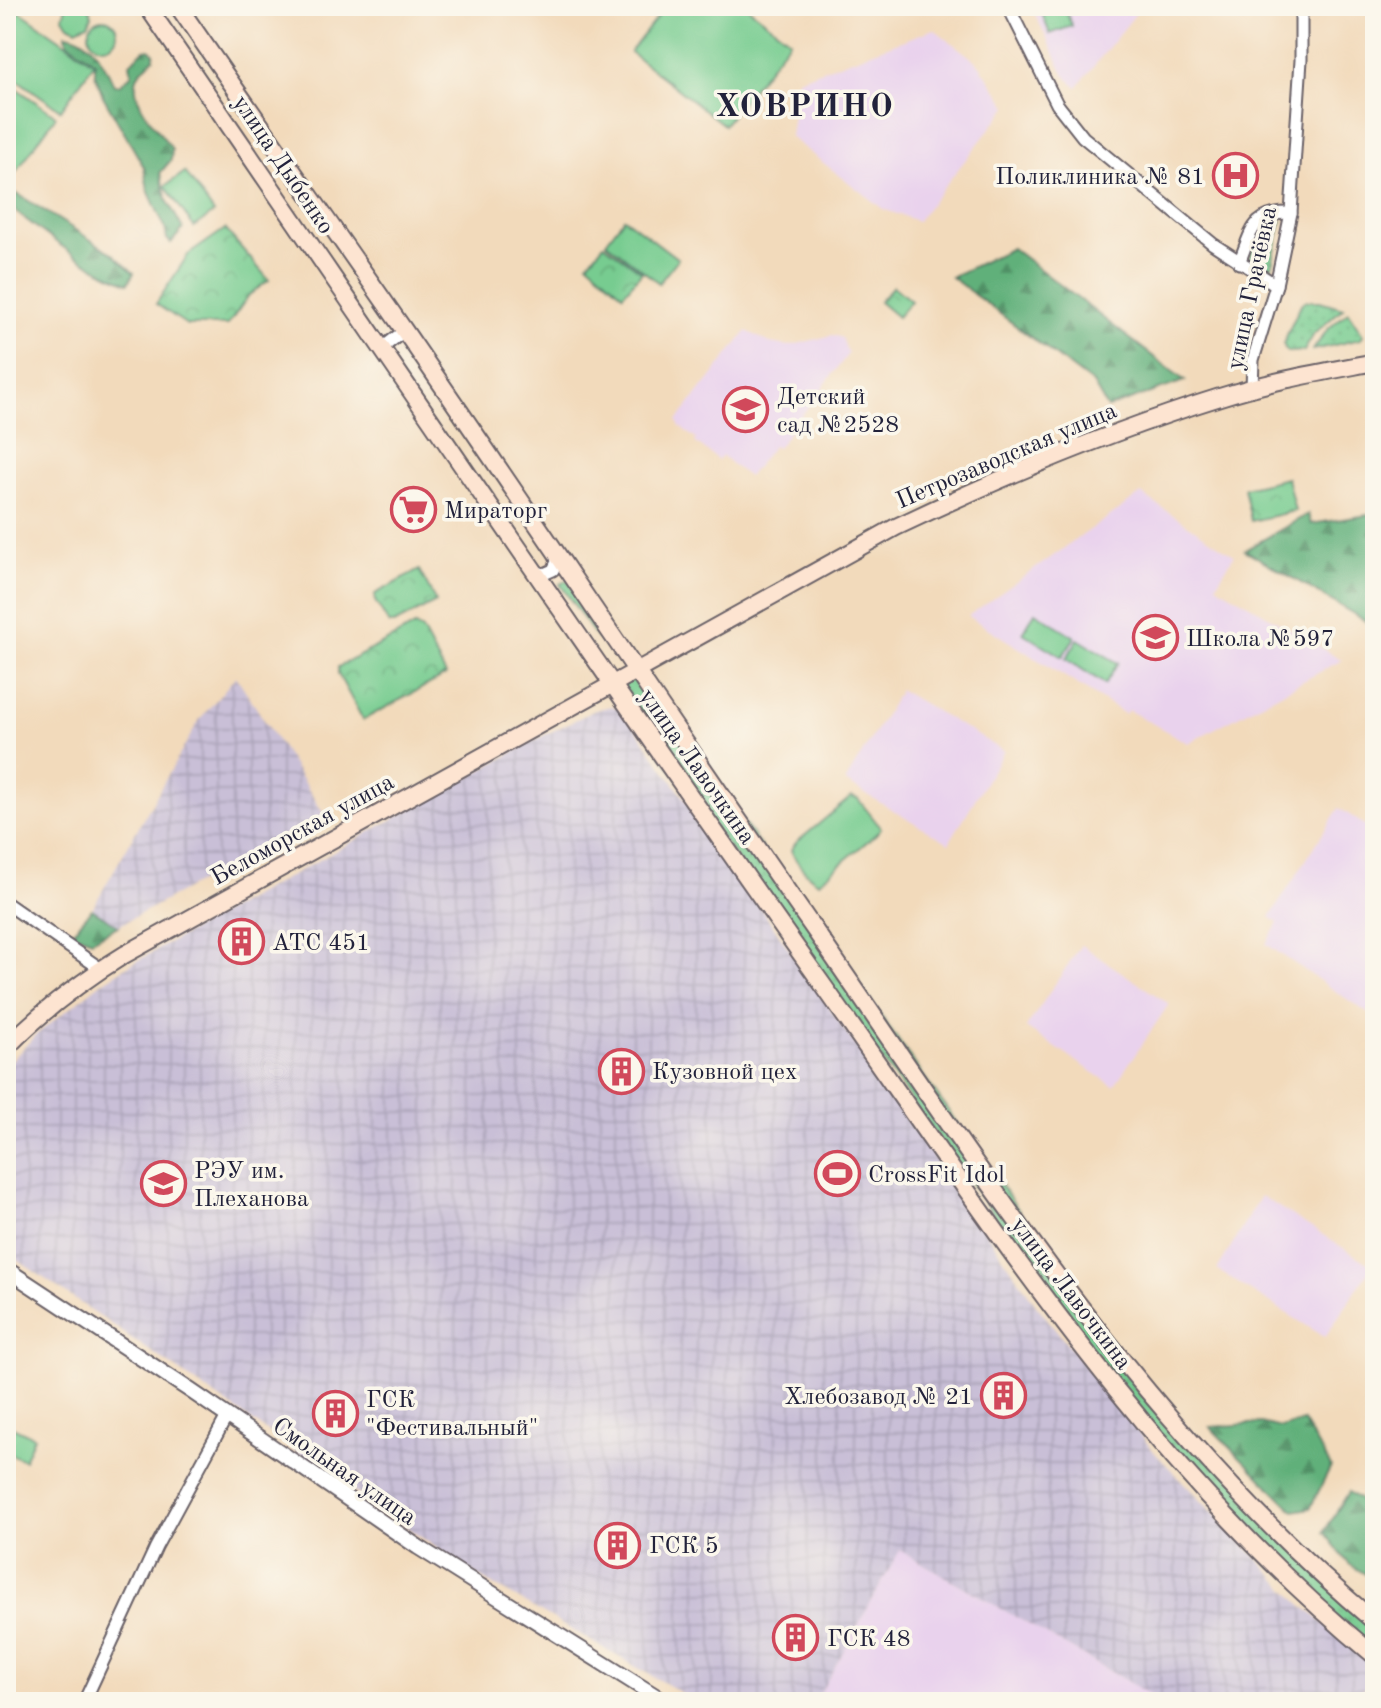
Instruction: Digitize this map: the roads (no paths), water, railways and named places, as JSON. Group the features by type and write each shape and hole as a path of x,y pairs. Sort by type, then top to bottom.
{"main road":[{"name":"улица Дыбенко","path":"147,6 611,685"},
{"name":"улица Дыбенко","path":"178,6 636,671"},
{"name":"Петрозаводская улица","path":"636,671 896,527 1001,477 1104,437 1252,388 1375,362"},
{"name":"Беломорская улица","path":"6,1048 49,1007 101,969 636,671"},
{"name":"улица Лавочкина","path":"636,671 1083,1313 1202,1456 1272,1531 1375,1622"},
{"name":"улица Лавочкина","path":"611,685 937,1151 1084,1352 1184,1471 1254,1548 1375,1656"}],"street":[{"path":"1008,6 1057,104 1083,137 1239,263 1276,285"},
{"name":"улица Грачёвка","path":"1252,388 1253,360 1276,285 1291,213 1301,60 1301,6"},
{"path":"1239,263 1246,244 1264,216 1291,213"},
{"path":"381,349 404,331"},
{"path":"531,568 544,574 553,570 557,562 555,552"},
{"path":"6,903 101,969"},
{"name":"Смольная улица","path":"6,1269 408,1541 665,1702"},
{"path":"1065,1327 1073,1332 1081,1329 1086,1322 1083,1313"},
{"path":"1084,1352 1082,1344 1086,1336 1095,1333 1103,1338"},
{"path":"84,1702 156,1547 227,1416"}],"place":[{"name":"Поликлиника № 81","path":"1236,176"},
{"name":"Детский сад №2528","path":"746,410"},
{"name":"Мираторг","path":"413,510"},
{"name":"Школа №597","path":"1155,638"},
{"name":"АТС 451","path":"241,942"},
{"name":"Кузовной цех","path":"621,1071"},
{"name":"CrossFit Idol","path":"837,1174"},
{"name":"РЭУ им. Плеханова","path":"163,1184"},
{"name":"Хлебозавод № 21","path":"1004,1396"},
{"name":"ГСК \"Фестивальный\"","path":"335,1413"},
{"name":"ГСК 5","path":"618,1545"},
{"name":"ГСК 48","path":"796,1638"}],"district":[{"name":"ХОВРИНО","path":"805,105"}]}
